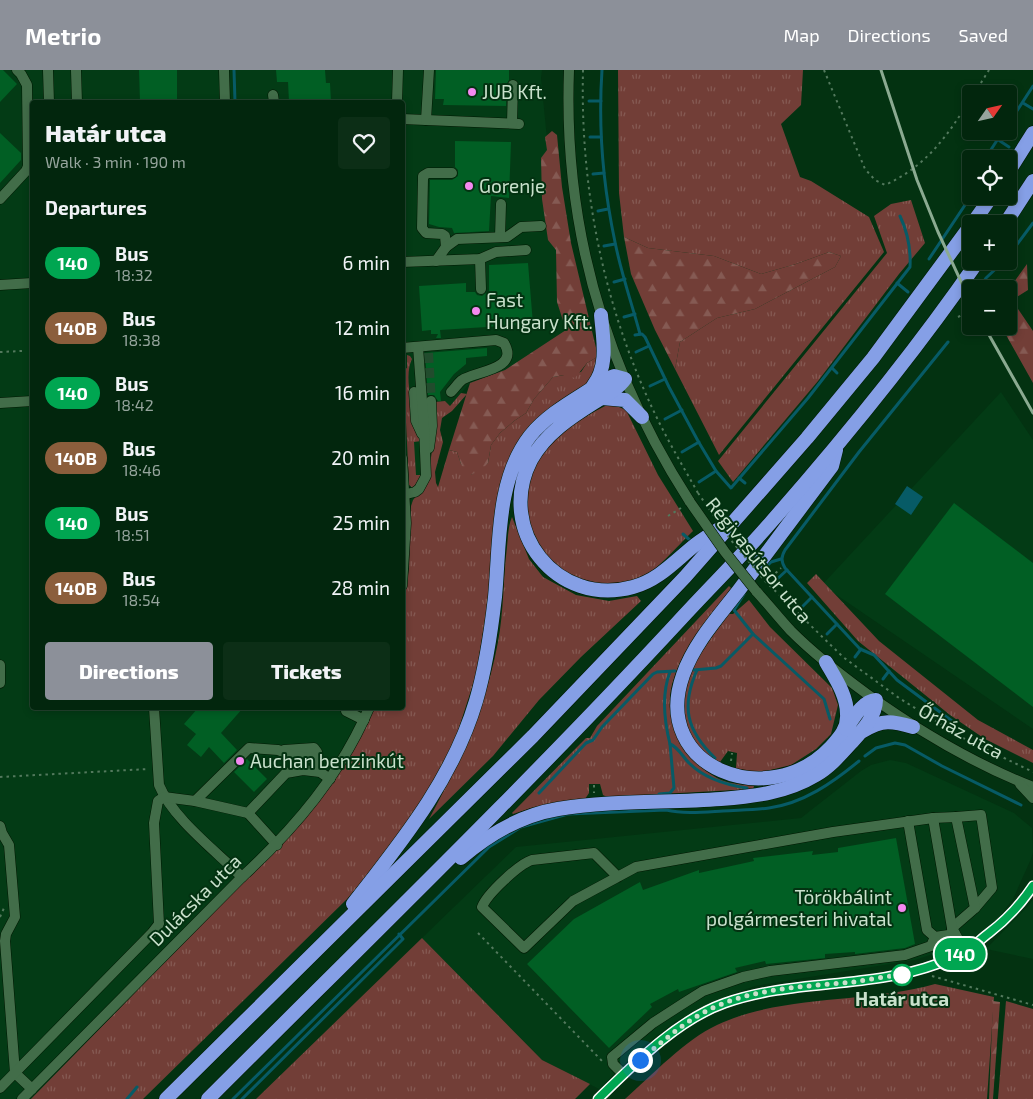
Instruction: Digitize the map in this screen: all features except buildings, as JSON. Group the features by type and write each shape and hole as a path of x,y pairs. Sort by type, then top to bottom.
{"highway":[{"path":"1017,158 1033,133"},
{"path":"1011,215 1033,181"},
{"path":"166,1099 568,701 685,578 873,358 962,238"},
{"path":"208,1099 595,712 771,523 918,343 971,270"},
{"path":"596,394 604,355 601,315"},
{"path":"625,379 619,376 610,377 596,394 549,435 535,454 525,474 520,511 524,527 530,543 550,569 578,586 594,590 620,590 636,587 656,577 696,544 741,514"},
{"path":"320,948 411,829 436,790 455,754 476,702 489,642 503,507 508,481 515,463 530,436 543,422 596,394 625,400 642,417"},
{"path":"385,923 467,853 515,822 556,809 578,806 687,802 761,796 790,788 817,775 831,764 860,733 875,708 876,700 863,707 825,753 807,766 781,776 764,779 737,777 714,767 701,758 685,736 680,721 678,691 683,674 693,654 832,466 838,443"},
{"path":"826,662 845,700 848,714 846,728"},
{"path":"860,733 880,722 898,723 913,727"}],"street":[{"path":"0,199 26,171 28,166 27,85 17,70"},
{"path":"48,70 49,100"},
{"path":"76,70 77,100"},
{"path":"224,70 225,100"},
{"path":"397,100 398,70"},
{"path":"426,120 429,70"},
{"name":"Régivasútsor utca","path":"569,70 568,114 571,169 578,222 588,269 601,315 625,379 642,417 686,505 756,591 791,630 826,662 876,700"},
{"path":"405,119 515,123 513,85"},
{"path":"446,247 445,236 442,234 426,233 422,228 423,179 428,173 452,173"},
{"path":"500,237 501,204"},
{"path":"436,261 446,247 457,239 500,237 511,235 521,227 541,226"},
{"path":"405,262 480,259 496,252 526,250"},
{"path":"480,259 481,289"},
{"path":"0,285 30,284"},
{"path":"426,476 424,437 416,421 417,348 496,340 504,343 507,351 502,364 463,380 451,392"},
{"path":"0,403 30,401"},
{"path":"405,494 419,489 426,476 432,426 431,402"},
{"path":"405,518 405,544"},
{"path":"0,665 0,683"},
{"name":"Őrház utca","path":"876,700 913,727 951,749 1033,787"},
{"path":"154,710 159,785 164,797 175,812 242,877"},
{"name":"Dulácska utca","path":"22,1099 277,844 330,779 354,740 368,710"},
{"path":"346,711 364,720"},
{"path":"195,801 250,748 278,750 294,756 312,758 330,779"},
{"path":"248,813 286,773 319,768"},
{"path":"1015,780 1033,798"},
{"path":"0,1088 159,924 155,814 158,801 164,797 195,801 248,813 277,844"},
{"path":"618,876 594,853 532,860 526,862 513,873 485,900 482,906 524,948 573,901 636,867 783,840 908,821 981,815 992,888 953,931 935,937 931,946 905,955 770,971 743,977 703,992 653,1023 612,1057 613,1064 623,1074"},
{"path":"956,817 975,908"},
{"path":"933,818 953,931 966,952"},
{"path":"908,821 927,930 935,937"},
{"path":"0,826 2,834 10,845 15,917 6,934 5,941 5,1015 15,1073 32,1089"},
{"path":"598,1099 623,1074 677,1029 702,1013 724,1003 756,994 789,988 884,978 916,972 966,952 1006,920 1033,886"}],"path":[{"path":"583,70 587,180 600,255 613,304 623,337 654,410 698,493 730,539 765,582 844,657 899,698 961,737 1033,772"},
{"path":"824,70 864,170 875,180 885,185 905,176 931,153 942,142 962,112"},
{"path":"980,85 989,70"},
{"path":"958,317 962,315"},
{"path":"0,352 22,351"},
{"path":"668,516 686,505"},
{"path":"765,582 781,568"},
{"path":"0,777 158,769"},
{"path":"478,934 604,1063"},
{"path":"916,972 1033,1005"}],"shaded area":[{"path":"0,70 542,70 541,78 566,331 505,370 470,383 450,406 445,401 434,438 427,483 413,500 411,506 409,568 405,601 405,100 30,100 30,710 373,710 345,764 303,821 31,1099 0,1099"},
{"path":"1001,392 1033,440 1033,729 822,585"},
{"path":"890,760 906,763 1014,813 1032,828 1033,852 1031,859 1013,899 996,921 966,943 915,960 755,986 727,996 676,1021 641,1048 599,1089 542,1060 422,938 516,847 801,818 861,771 871,765"},
{"path":"1033,899 1033,959 986,949 1029,905"}],"green space":[{"path":"618,70 803,70 801,105 781,124 800,177 811,181 869,217 884,252 719,455 675,369 680,342 717,318 755,309 835,267 841,256 829,252 761,274 714,256 648,248 624,237 619,193"},
{"path":"552,131 557,135 562,187 571,243 597,357 587,363 575,378 564,375 553,377 534,399 526,413 500,433 491,445 488,463 482,469 467,475 457,452 449,450 470,383 505,370 566,330 557,302 556,250 548,240 542,199 541,158 547,150 545,137"},
{"path":"911,200 925,243 899,274 818,381 733,482 718,461 887,253 874,216 891,204"},
{"path":"624,237 648,248 714,256 761,274 829,252 841,256 835,267 755,309 717,318 680,342 675,369 655,330 631,274"},
{"path":"1027,264 1028,290 1017,297 1017,280 1015,280"},
{"path":"1017,307 1033,331 1033,383 1006,335 1017,335"},
{"path":"407,355 412,359 409,367 409,388 421,441 414,442 416,475 422,475 413,488 409,485 405,401 405,369 407,368"},
{"path":"597,357 596,368 591,380 535,422 495,535 486,614 476,675 455,740 432,792 396,841 347,899 143,1099 31,1099 303,821 342,766 373,710 405,710 405,597 409,568 411,506 413,500 427,483 434,438 435,402 445,401 450,406 461,393 467,394 452,411 442,418 440,430 443,442 435,472 438,487 449,450 457,452 461,464 471,475 488,463 491,445 500,433 526,413 534,399 553,377 581,372 587,363"},
{"path":"607,405 626,410 658,475 693,531 666,559 643,577 635,581 616,585 596,584 576,578 553,564 537,540 529,522 526,506 531,471 542,452 568,428"},
{"path":"512,517 529,559 543,577 576,595 609,601 637,596 641,601 581,657 539,700 493,756 429,819 471,733 487,689 500,630 508,532"},
{"path":"816,574 879,641 978,720 1033,750 1033,763 985,739 950,715 858,641 807,583"},
{"path":"729,586 731,588 684,654 670,693 670,707 672,722 677,736 694,760 721,780 754,786 753,789 607,797 603,795 600,784 589,784 589,793 585,799 534,807 513,814 586,738 590,738 597,726"},
{"path":"749,600 770,627 832,688 838,705 831,734 816,749 791,765 758,773 741,771 736,768 737,753 728,751 720,762 704,751 692,736 685,719 684,703 691,671 699,656 729,614 733,614"},
{"path":"422,938 542,1060 590,1084 575,1099 256,1099"},
{"path":"935,984 994,997 987,1099 625,1099 693,1039 717,1025 742,1015 769,1008 881,994"},
{"path":"993,1001 1000,1002 993,1099 989,1099"},
{"path":"1006,1001 1033,1009 1033,1099 998,1099"}],"water":[{"path":"907,486 923,497 911,515 895,504"}],"waterway":[{"path":"234,70 235,100"},
{"path":"602,70 601,135 607,199 617,254 640,334"},
{"path":"1018,109 1033,86"},
{"path":"589,101 601,101"},
{"path":"1023,103 1033,109"},
{"path":"590,137 601,137"},
{"path":"991,150 997,140"},
{"path":"998,140 1009,147"},
{"path":"593,174 604,173"},
{"path":"929,259 965,205"},
{"path":"598,211 608,209"},
{"path":"635,335 642,334 645,337 698,441 716,471 731,488 808,398 910,267 908,241 900,216"},
{"path":"1017,244 1033,223"},
{"path":"604,246 615,244"},
{"path":"985,280 994,270"},
{"path":"614,282 625,279"},
{"path":"897,283 908,292"},
{"path":"624,317 635,314"},
{"path":"948,342 859,452 785,550 782,559 785,568 860,649 874,655 897,680 952,721"},
{"path":"636,352 649,346"},
{"path":"832,368 837,373"},
{"path":"650,386 665,379"},
{"path":"665,419 682,410"},
{"path":"682,452 699,442"},
{"path":"699,482 716,471"},
{"path":"739,478 745,483"},
{"path":"683,534 691,541"},
{"path":"760,573 771,562 781,559"},
{"path":"775,581 787,570"},
{"path":"744,594 734,610 753,634 824,699 830,719"},
{"path":"801,608 812,597"},
{"path":"827,634 837,624"},
{"path":"694,670 721,666 753,634"},
{"path":"855,657 861,649"},
{"path":"697,670 689,695 689,717 698,738 715,758"},
{"path":"539,793 586,743 593,740 602,727 653,674 675,671"},
{"path":"883,679 889,671"},
{"path":"670,672 664,699 666,726 670,744 676,747 695,769 724,783 747,788"},
{"path":"865,756 876,748 895,743 905,745 942,766 1021,805"},
{"path":"659,794 670,793 674,788 670,744"},
{"path":"233,1099 489,847 521,827 568,814 666,810 701,812 769,808 806,797 859,761"},
{"path":"242,1099 403,939 399,934"},
{"path":"127,1099 137,1087"}],"tunnel":[{"path":"428,353 431,401"}],"railway":[{"path":"881,70 917,180 962,284"},
{"path":"989,335 1033,413"}],"bus line":[{"name":"140","path":"598,1099 628,1070 677,1029 702,1013 724,1003 756,994 789,988 884,978 916,972 948,960 966,952 1006,920 1033,886"}],"place":[{"name":"JUB Kft.","path":"472,92"},
{"name":"Gorenje","path":"469,186"},
{"name":"Fast Hungary Kft.","path":"476,311"},
{"name":"Auchan benzinkút","path":"240,761"},
{"name":"Törökbálint polgármesteri hivatal","path":"902,908"},
{"name":"Határ utca","path":"902,975"}],"route":[{"path":"640,1060 677,1029 702,1013 724,1003 756,994 789,988 902,975"}]}
